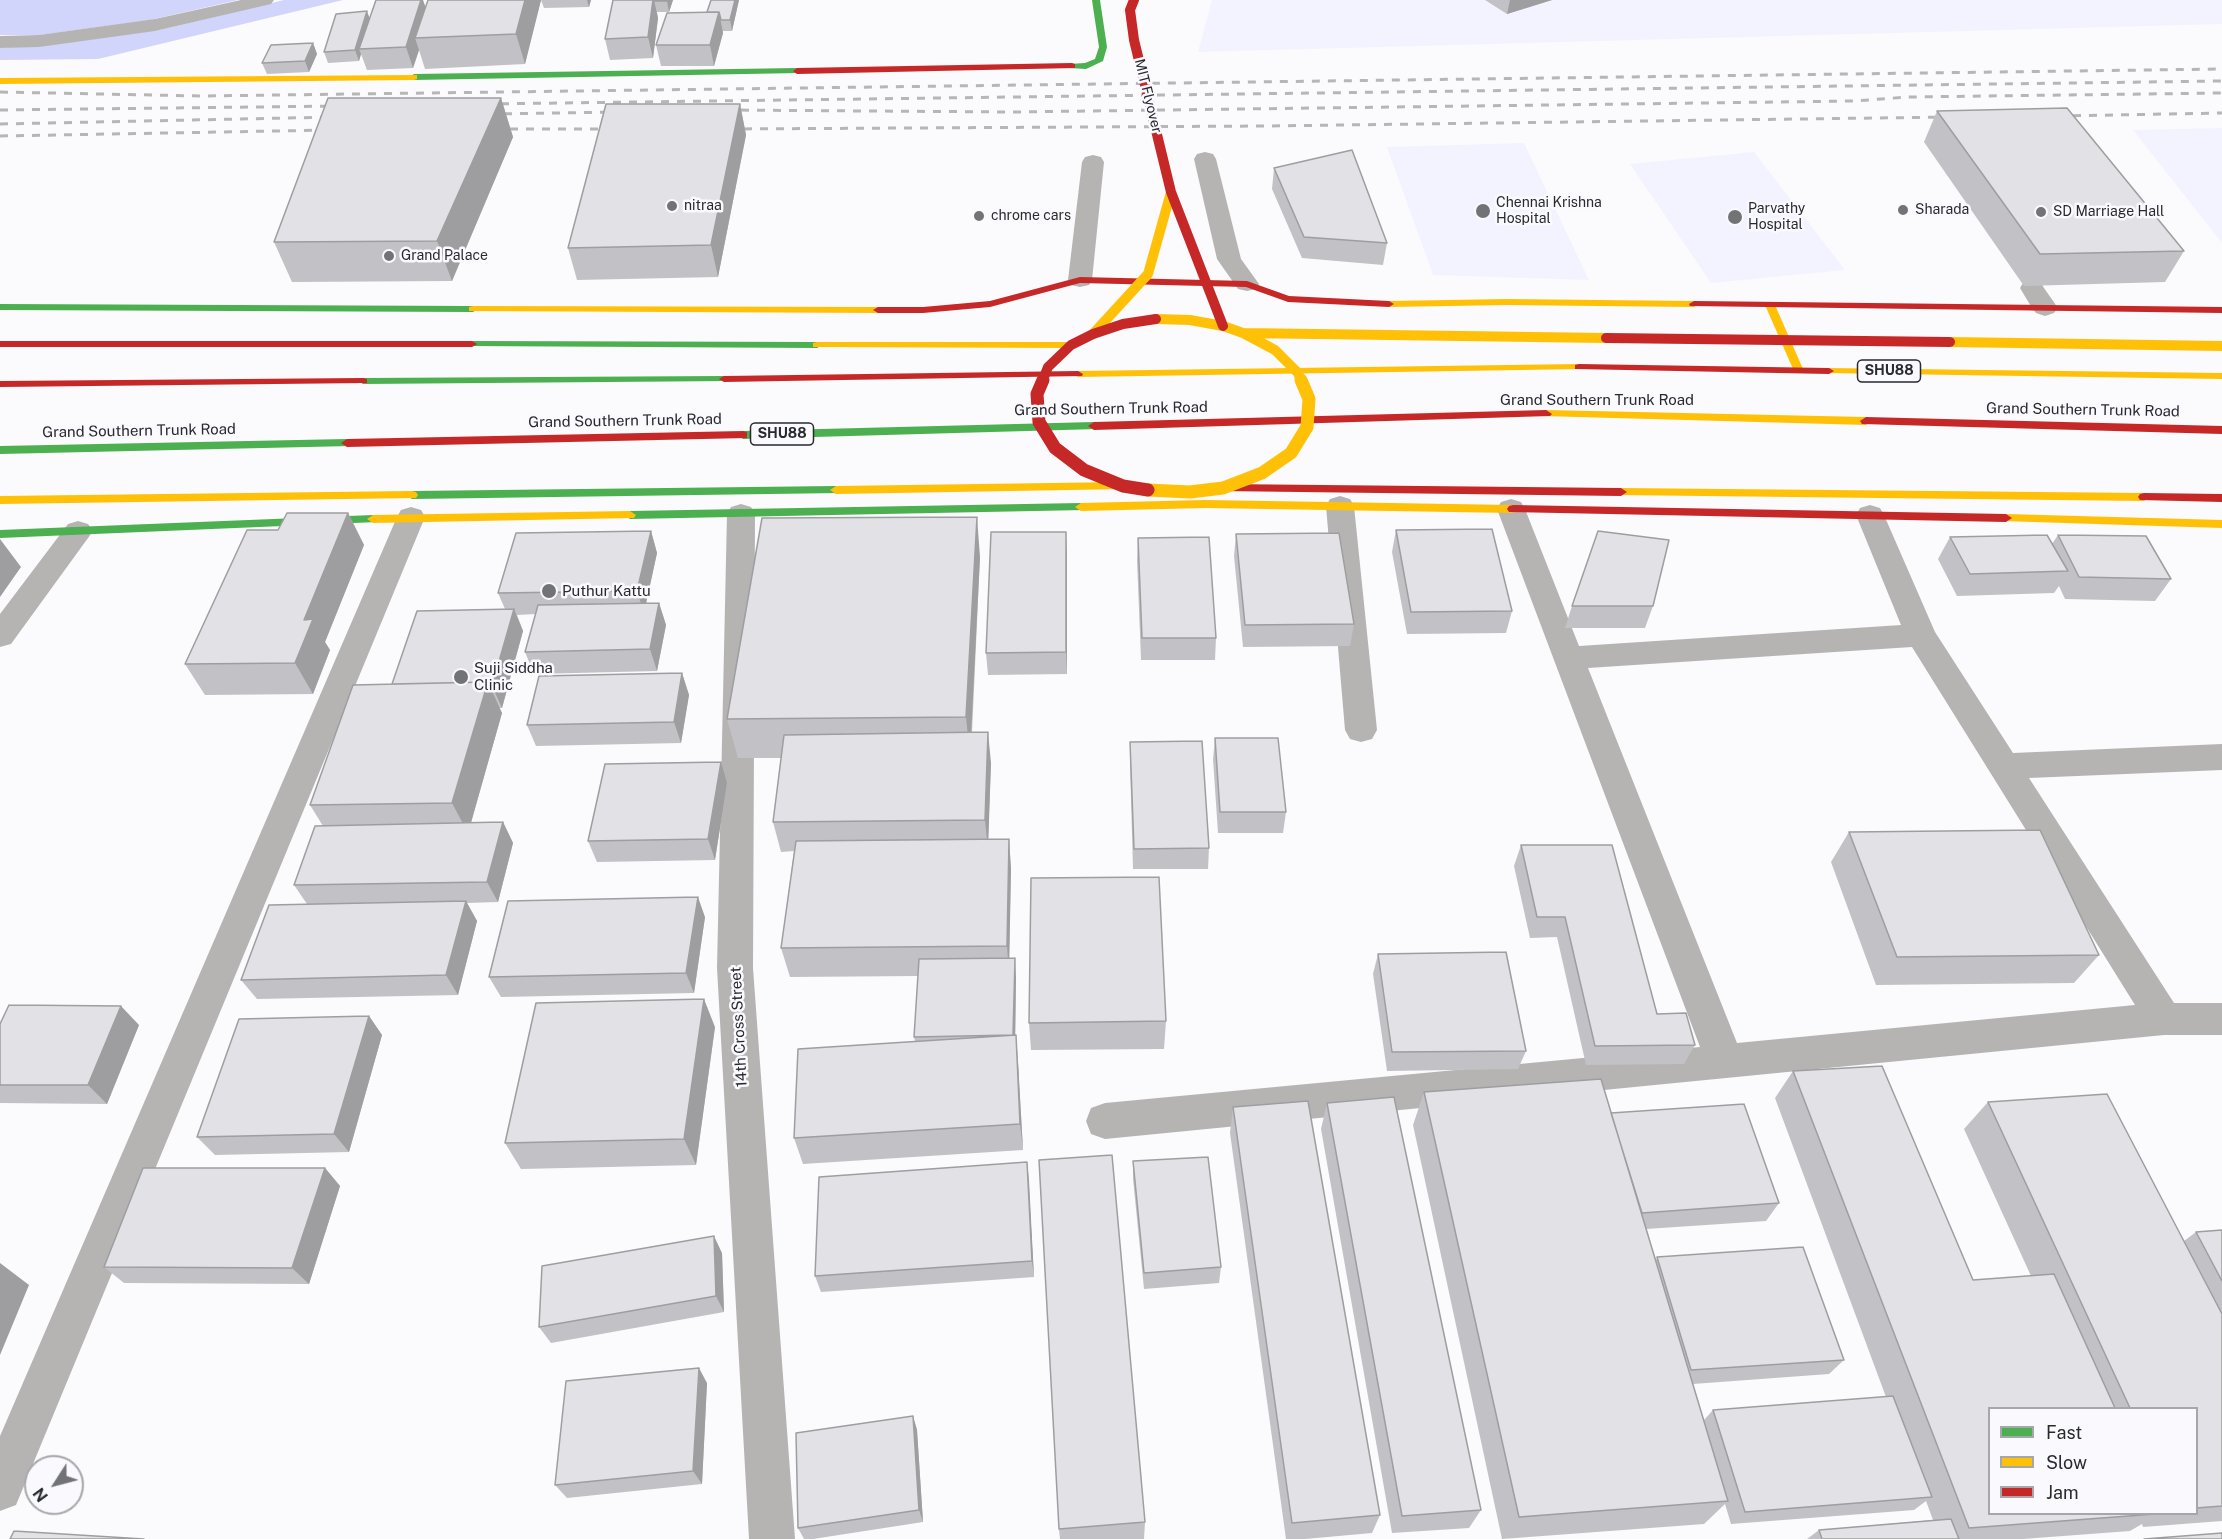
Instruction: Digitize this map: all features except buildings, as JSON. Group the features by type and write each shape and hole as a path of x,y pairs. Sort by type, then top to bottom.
{"main road":[{"path":"0,81 368,78 1086,66 1099,61 1103,47 1096,0"},
{"name":"MIT Flyover","path":"1134,0 1130,10 1134,40 1171,192 1223,326"},
{"name":"MIT Flyover","path":"1093,334 1148,274 1171,192"},
{"path":"0,307 923,310 990,304 1080,280 1247,284 1288,299 1364,304 1507,302 1770,305 2039,298 2222,310"},
{"path":"1770,305 1798,369"},
{"path":"1123,486 1083,470 1055,448 1039,422 1037,394 1048,368 1071,345 1093,334 1123,324 1156,319 1190,320 1223,326 1243,333 1275,350 1298,373 1309,399 1307,427 1291,453 1262,473 1223,488"},
{"path":"1243,333 2222,346"},
{"path":"0,344 1071,345"},
{"name":"SHU88","path":"0,384 699,379 1557,366 2222,375"},
{"name":"Grand Southern Trunk Road","path":"0,450 688,436 1563,414 2222,430"},
{"path":"0,500 1123,486 1168,492 1223,488 2222,498"},
{"path":"0,534 411,518 741,514 1193,504 1869,515 2222,524"}],"street":[{"path":"1204,159 1229,259 1247,284"},
{"path":"1080,280 1093,162"},
{"path":"1340,506 1361,730"},
{"path":"1511,509 1725,1062"},
{"name":"14th Cross Street","path":"741,514 735,968 772,1539"},
{"path":"1869,515 1921,635 2164,1019"},
{"path":"0,1489 411,518"},
{"path":"0,636 78,531"},
{"path":"1569,658 1921,635"},
{"path":"2005,766 2222,757"},
{"path":"1105,1120 2164,1019 2222,1019"}],"lane":[{"path":"0,42 39,42 155,25 264,0"}],"shaded area":[{"path":"0,0 238,0 150,20 40,35 0,35"},
{"path":"284,0 343,0 98,59 0,60 0,48 159,30"},
{"path":"1212,0 2222,0 2222,24 1198,52"},
{"path":"2222,128 2222,243 2133,130"},
{"name":"Chennai Krishna Hospital","path":"1524,143 1589,280 1433,275 1387,147"},
{"name":"Parvathy Hospital","path":"1754,152 1845,270 1711,283 1630,164"}],"railway":[{"path":"0,92 202,96 2222,69"},
{"path":"485,104 2222,81"},
{"path":"725,110 1012,112 1854,101 1908,97 2222,93"},
{"path":"0,110 341,106"},
{"path":"488,114 620,112"},
{"path":"2057,116 2222,113"},
{"path":"0,124 338,117"},
{"path":"728,129 1266,126 1952,117"},
{"path":"494,129 614,129"},
{"path":"0,136 332,130"}],"traffic: fast":[{"path":"1072,66 1086,66 1099,61 1103,47 1096,0"},
{"path":"414,77 797,71"},
{"path":"0,307 473,309"},
{"path":"472,344 817,345"},
{"path":"363,381 724,379"},
{"path":"743,435 1094,426"},
{"path":"0,450 347,443"},
{"path":"412,495 836,490"},
{"path":"630,515 1081,507"},
{"path":"0,534 373,519"}],"traffic: slow":[{"path":"0,81 414,77"},
{"path":"1093,334 1148,274 1171,192"},
{"path":"1389,304 1507,302 1694,304"},
{"path":"1770,305 1798,369"},
{"path":"473,309 878,310"},
{"path":"1148,490 1190,492 1223,488 1262,473 1291,453 1307,427 1309,399 1298,373 1275,350 1243,333 1223,326 1190,320 1156,319"},
{"path":"1243,333 1606,338"},
{"path":"1950,342 2222,346"},
{"path":"817,345 1071,345"},
{"path":"1078,374 1579,367"},
{"path":"1829,371 2222,376"},
{"path":"1546,414 1866,421"},
{"path":"836,490 1123,486"},
{"path":"1621,492 2144,497"},
{"path":"0,500 412,495"},
{"path":"1081,507 1205,504 1513,509"},
{"path":"373,519 630,515"},
{"path":"2006,518 2222,524"}],"traffic: jam":[{"path":"1134,0 1130,10 1134,40 1171,192 1223,326"},
{"path":"797,71 1072,66"},
{"path":"878,310 923,310 990,304 1080,280 1247,284 1288,299 1389,304"},
{"path":"1694,304 2222,310"},
{"path":"1148,490 1123,486 1084,470 1055,448 1039,422 1037,394 1048,367 1071,345 1093,334 1123,324 1156,319"},
{"path":"1606,338 1950,342"},
{"path":"0,344 472,344"},
{"path":"1579,367 1829,371"},
{"path":"724,379 1078,374"},
{"path":"0,384 363,381"},
{"path":"1094,426 1546,414"},
{"path":"1866,421 2222,430"},
{"path":"347,443 743,435"},
{"path":"1223,488 1621,492"},
{"path":"2144,497 2222,498"},
{"path":"1513,509 2006,518"}],"place":[{"name":"nitraa","path":"672,206"},
{"name":"Sharada","path":"1903,210"},
{"name":"Chennai Krishna Hospital","path":"1483,211"},
{"name":"SD Marriage Hall","path":"2041,212"},
{"name":"chrome cars","path":"979,216"},
{"name":"Parvathy Hospital","path":"1735,217"},
{"name":"Grand Palace","path":"389,256"},
{"name":"Puthur Kattu","path":"549,591"},
{"name":"Suji Siddha Clinic","path":"461,677"}]}
